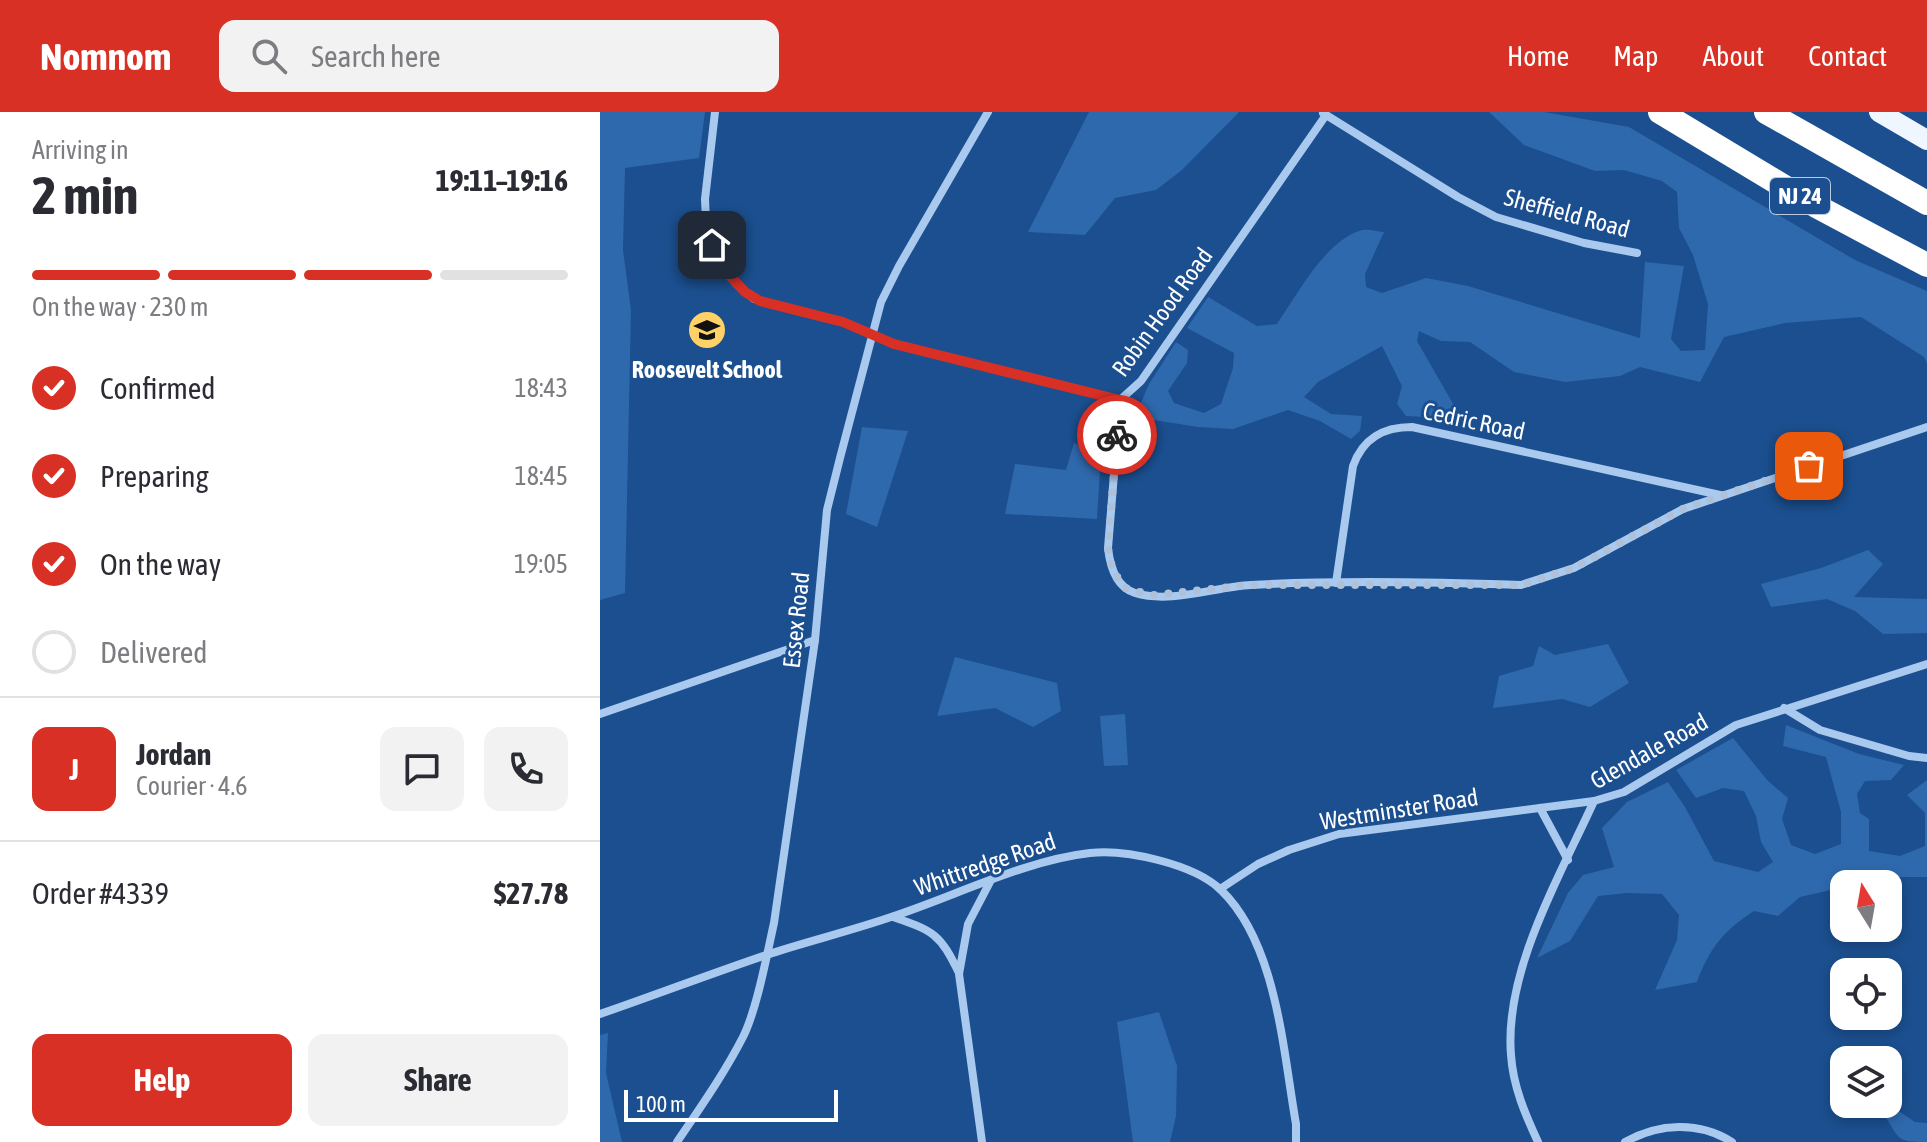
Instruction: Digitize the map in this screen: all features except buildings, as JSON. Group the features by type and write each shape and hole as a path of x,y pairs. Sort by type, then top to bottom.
{"highway":[{"name":"NJ 24","path":"1769,113 1927,203"},
{"name":"NJ 24","path":"1668,117 1818,207 1927,265"}],"main road":[{"path":"1879,112 1927,140"}],"street":[{"name":"Robin Hood Road","path":"715,112 705,211 712,245 729,275 745,292 760,301 843,322 894,344 1120,400 1141,381 1324,113"},
{"name":"Essex Road","path":"677,1142 744,1034 767,955 815,640 827,510 881,302 988,112"},
{"name":"Sheffield Road","path":"1324,113 1458,197 1496,217 1584,243 1637,253"},
{"path":"1120,400 1108,548 1113,571 1127,589 1138,594 1164,595 1250,585 1521,585 1539,582 1574,568 1683,509 1927,427"},
{"name":"Cedric Road","path":"1336,583 1356,456 1370,439 1395,427 1412,427 1720,495"},
{"path":"600,714 815,640"},
{"path":"1917,667 1927,656"},
{"name":"Glendale Road","path":"1538,1142 1516,1087 1510,1036 1515,990 1530,944 1594,801 1624,792 1736,725 1927,664"},
{"path":"1784,708 1820,730 1909,756 1927,758"},
{"name":"Westminster Road","path":"1220,889 1258,864 1339,834 1594,801"},
{"path":"1540,808 1568,860"},
{"name":"Whittredge Road","path":"600,1014 767,955 893,917 1066,857 1121,853 1172,864 1220,889 1253,938 1266,970 1293,1110 1296,1142"},
{"path":"959,974 968,924 990,882"},
{"path":"893,917 915,924 943,940 959,974 982,1142"},
{"path":"1625,1142 1647,1132 1683,1126 1701,1127 1732,1142"}],"shaded area":[{"path":"600,112 705,112 699,158 625,168 623,250 631,310 625,593 600,600"},
{"path":"1089,112 1239,112 1182,170 1156,190 1115,198 1085,235 1028,232"},
{"path":"1489,112 1544,112 1629,127 1855,260 1927,291 1927,363 1924,357 1861,317 1785,323 1724,337 1700,382 1640,367 1620,376 1565,382 1514,372 1470,342 1441,341 1419,331 1417,341 1456,409 1444,418 1406,416 1397,404 1402,386 1382,346 1318,382 1304,397 1331,414 1362,416 1360,431 1351,439 1320,421 1288,410 1233,429 1135,417 1149,384 1176,342 1188,350 1187,363 1168,391 1174,403 1204,413 1221,404 1233,368 1234,353 1187,328 1208,297 1257,326 1277,324 1323,258 1346,237 1365,230 1384,232 1365,274 1366,287 1382,293 1426,278 1468,286 1640,338 1645,262 1684,266 1671,339 1681,351 1705,350 1708,304 1693,255 1679,228 1677,192 1662,181 1624,170 1595,171 1524,145"},
{"path":"862,427 908,431 877,527 846,514"},
{"path":"1074,443 1101,454 1097,519 1005,514 1015,464 1066,470"},
{"path":"1868,550 1883,564 1854,597 1927,599 1927,633 1883,634 1855,611 1827,599 1771,607 1761,584 1821,568"},
{"path":"1608,644 1629,683 1590,707 1562,699 1493,708 1499,676 1533,666 1539,646 1555,655"},
{"path":"955,657 1057,683 1061,711 1033,727 995,708 937,716"},
{"path":"1125,714 1128,765 1104,766 1100,716"},
{"path":"1786,725 1859,754 1904,765 1891,780 1865,781 1857,794 1860,813 1869,819 1869,851 1900,856 1925,846 1925,813 1907,795 1927,780 1927,877 1902,877 1902,870 1830,870 1830,890 1800,897 1778,916 1754,911 1734,925 1719,941 1697,982 1655,990 1677,940 1679,915 1662,894 1598,896 1570,941 1537,958 1568,893 1583,875 1614,867 1602,828 1627,802 1668,782 1714,861 1758,872 1773,862 1761,842 1756,816 1744,791 1723,788 1696,798 1676,770 1733,738 1768,781 1788,798 1782,819 1791,845 1815,854 1841,844 1841,812 1826,757 1783,746"},
{"path":"1159,1012 1177,1066 1176,1116 1170,1142 1133,1142 1117,1022"},
{"path":"608,1033 606,1073 622,1142 600,1142 600,1035"},
{"path":"1902,1113 1915,1122 1927,1123 1927,1142 1903,1140 1886,1118 1902,1118"}],"way so far":[{"path":"1117,435 1109,560 1119,581 1127,589 1153,595 1250,585 1521,585 1539,582 1574,568 1683,509 1809,466"}],"place":[{"name":"Roosevelt School","path":"707,330"}],"route":[{"path":"712,245 736,284 754,299 843,322 894,344 1120,400 1117,435"}]}
